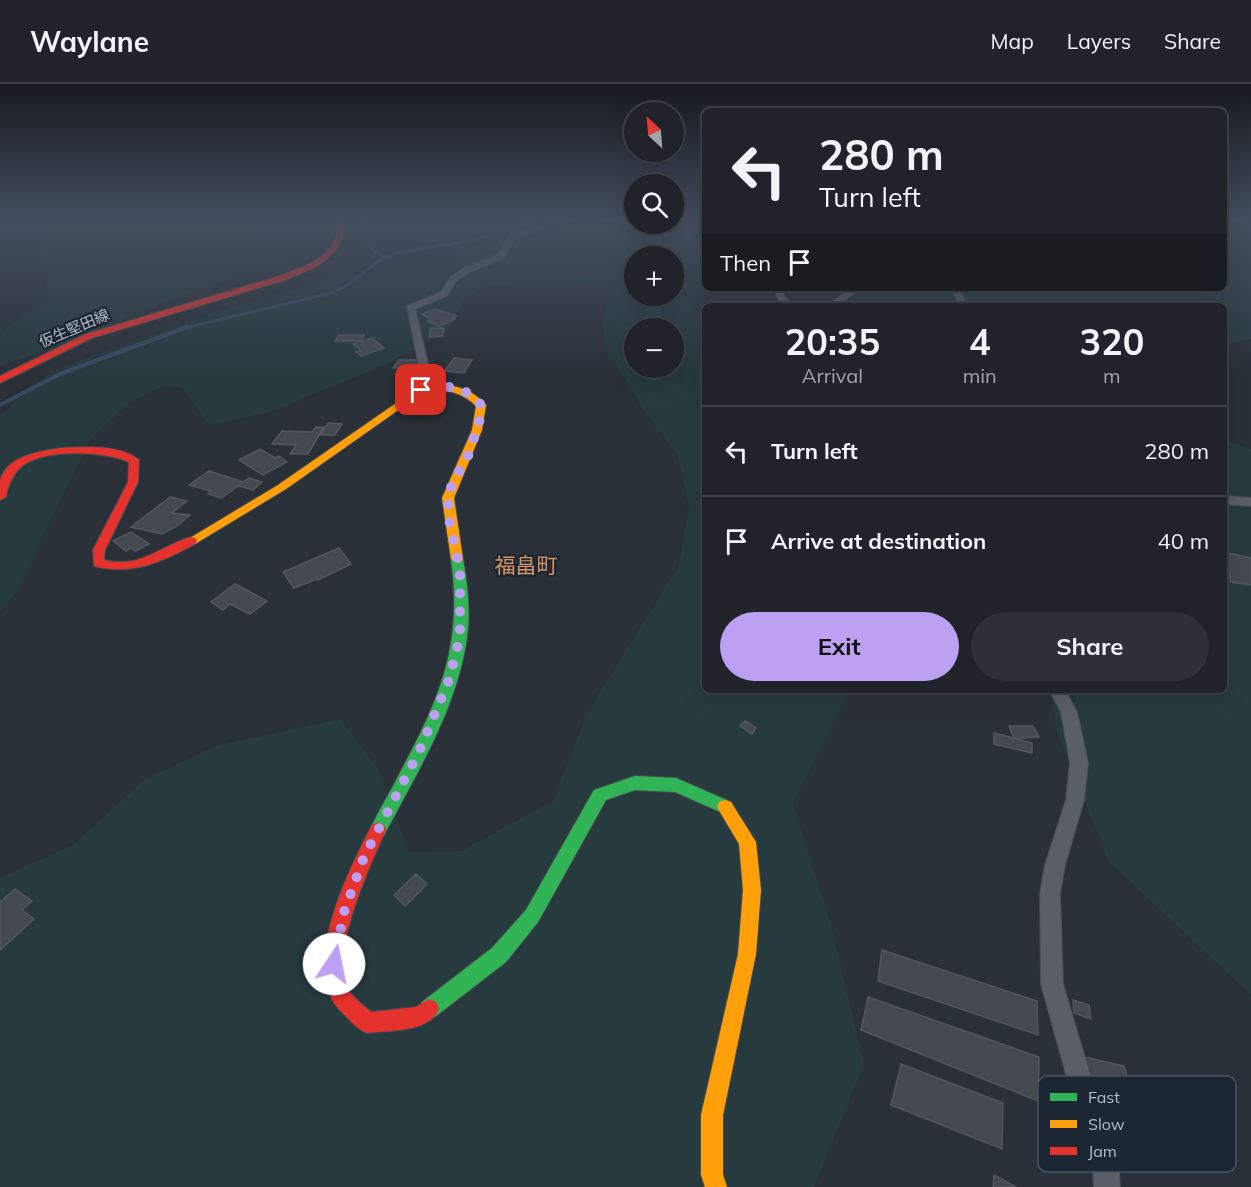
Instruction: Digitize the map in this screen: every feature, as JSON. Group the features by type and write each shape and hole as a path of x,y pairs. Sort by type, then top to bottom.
{"street":[{"name":"仮生堅田線","path":"0,380 89,336 282,278 297,271"},
{"path":"421,390 425,372 410,308 444,294 453,279 465,271"},
{"path":"836,303 854,291"},
{"path":"0,497 11,470 22,462 43,455 123,454 134,460 133,482 99,550 98,563 112,568 144,563 216,527 282,487 421,390 437,386 455,387 472,394 481,405 480,419 469,454 452,484 448,498 461,582 460,637 449,680 419,752 364,857 344,912 334,964 337,991 367,1023 420,1016 499,955 532,916 600,795 635,783 676,786 696,792 728,809 733,817 747,842 752,890 747,954 712,1115 712,1175 716,1187"},
{"path":"1227,500 1251,502"},
{"path":"1059,693 1069,712 1079,763 1075,800 1055,865 1050,894 1052,984 1078,1076"},
{"path":"1106,1172 1107,1187"}],"green space":[{"path":"46,271 249,271 146,309 73,342 0,366 0,337 6,328 39,304 47,278"},
{"path":"389,271 624,271 624,306 684,306 684,271 702,271 702,291 705,291 697,294 692,309 702,330 702,693 849,693 793,805 828,913 864,1064 814,1187 0,1187 0,878 73,845 145,779 218,745 341,719 378,769 409,852 461,851 553,801 586,715 679,565 689,507 678,456 643,409 624,378 605,347 603,320 608,298 597,284 484,286 464,300 450,330 384,365 271,412 209,425 183,388 163,386 126,405 91,439 16,593 0,611 0,415 50,372 223,310 327,279"},
{"path":"1227,271 1251,271 1251,339 1227,344 1227,303 834,303 837,300 868,291 1227,291"},
{"path":"1227,441 1251,449 1251,995 1109,862 1057,732 1050,693 1227,693"}],"building":[{"path":"435,309 456,316 452,318 455,319 439,326 427,321 431,319 422,314"},
{"path":"431,328 444,328 443,336 429,337"},
{"path":"339,335 364,335 361,341 335,341"},
{"path":"372,338 384,348 361,356 356,352 361,351 353,344"},
{"path":"454,358 472,360 464,373 445,371"},
{"path":"399,360 423,360 410,380 398,380 409,368 393,368"},
{"path":"399,360 423,360 410,380 398,380 409,368 393,368"},
{"path":"328,423 342,424 335,435 321,435"},
{"path":"316,427 324,427 308,454 290,454 296,445 272,444 282,431 312,432"},
{"path":"260,449 287,462 263,475 239,460"},
{"path":"209,471 243,482 222,498 208,494 211,491 189,485"},
{"path":"249,478 262,482 253,490 238,486"},
{"path":"170,497 187,501 172,513 190,515 177,526 162,534 131,527"},
{"path":"131,532 149,544 135,551 131,548 126,551 113,541"},
{"path":"339,548 351,564 318,580 294,588 283,572"},
{"path":"1227,553 1251,558 1251,585 1231,582"},
{"path":"235,584 267,601 250,614 230,604 223,610 211,602"},
{"path":"745,721 756,728 752,734 740,726"},
{"path":"1009,726 1033,726 1039,737 1014,738"},
{"path":"994,733 1032,743 1032,753 994,744"},
{"path":"416,874 427,884 405,906 394,895"},
{"path":"15,889 32,901 22,910 34,919 0,950 0,902"},
{"path":"882,950 1037,1001 1038,1035 878,981"},
{"path":"868,997 1039,1057 1038,1101 861,1030"},
{"path":"1073,1000 1089,1005 1091,1019 1074,1013"},
{"path":"1079,1056 1124,1066 1127,1076 1083,1076"},
{"path":"901,1064 1003,1103 1002,1149 891,1105"},
{"path":"994,1175 1016,1187 993,1187"}],"waterway":[{"path":"183,329 331,293 349,284 365,271"},
{"path":"183,329 187,327"},
{"path":"0,405 60,374 183,329"}],"traffic: fast":[{"path":"378,830 427,736 455,662 462,618 457,559"},
{"path":"429,1009 499,955 532,916 600,795 635,783 676,785 725,807"}],"traffic: slow":[{"path":"191,541 282,487 421,390 454,388 468,394 481,405 477,430 448,498 457,559"},
{"path":"716,1187 712,1175 712,1115 747,954 752,890 747,842 725,807"}],"traffic: jam":[{"path":"0,380 89,336 297,271"},
{"path":"0,497 13,469 32,457 78,450 123,455 134,460 133,482 99,550 98,563 110,566 134,565 158,558 191,541"},
{"path":"378,830 361,865 339,929 334,971 337,989 346,1002 367,1023 420,1016 429,1009"}],"district":[{"name":"福畠町","path":"526,565"}],"route":[{"path":"334,964 344,912 364,857 419,752 449,680 460,637 462,594 460,571 449,519 448,498 452,484 469,454 480,419 481,405 472,394 455,387 437,386 421,390"}]}
